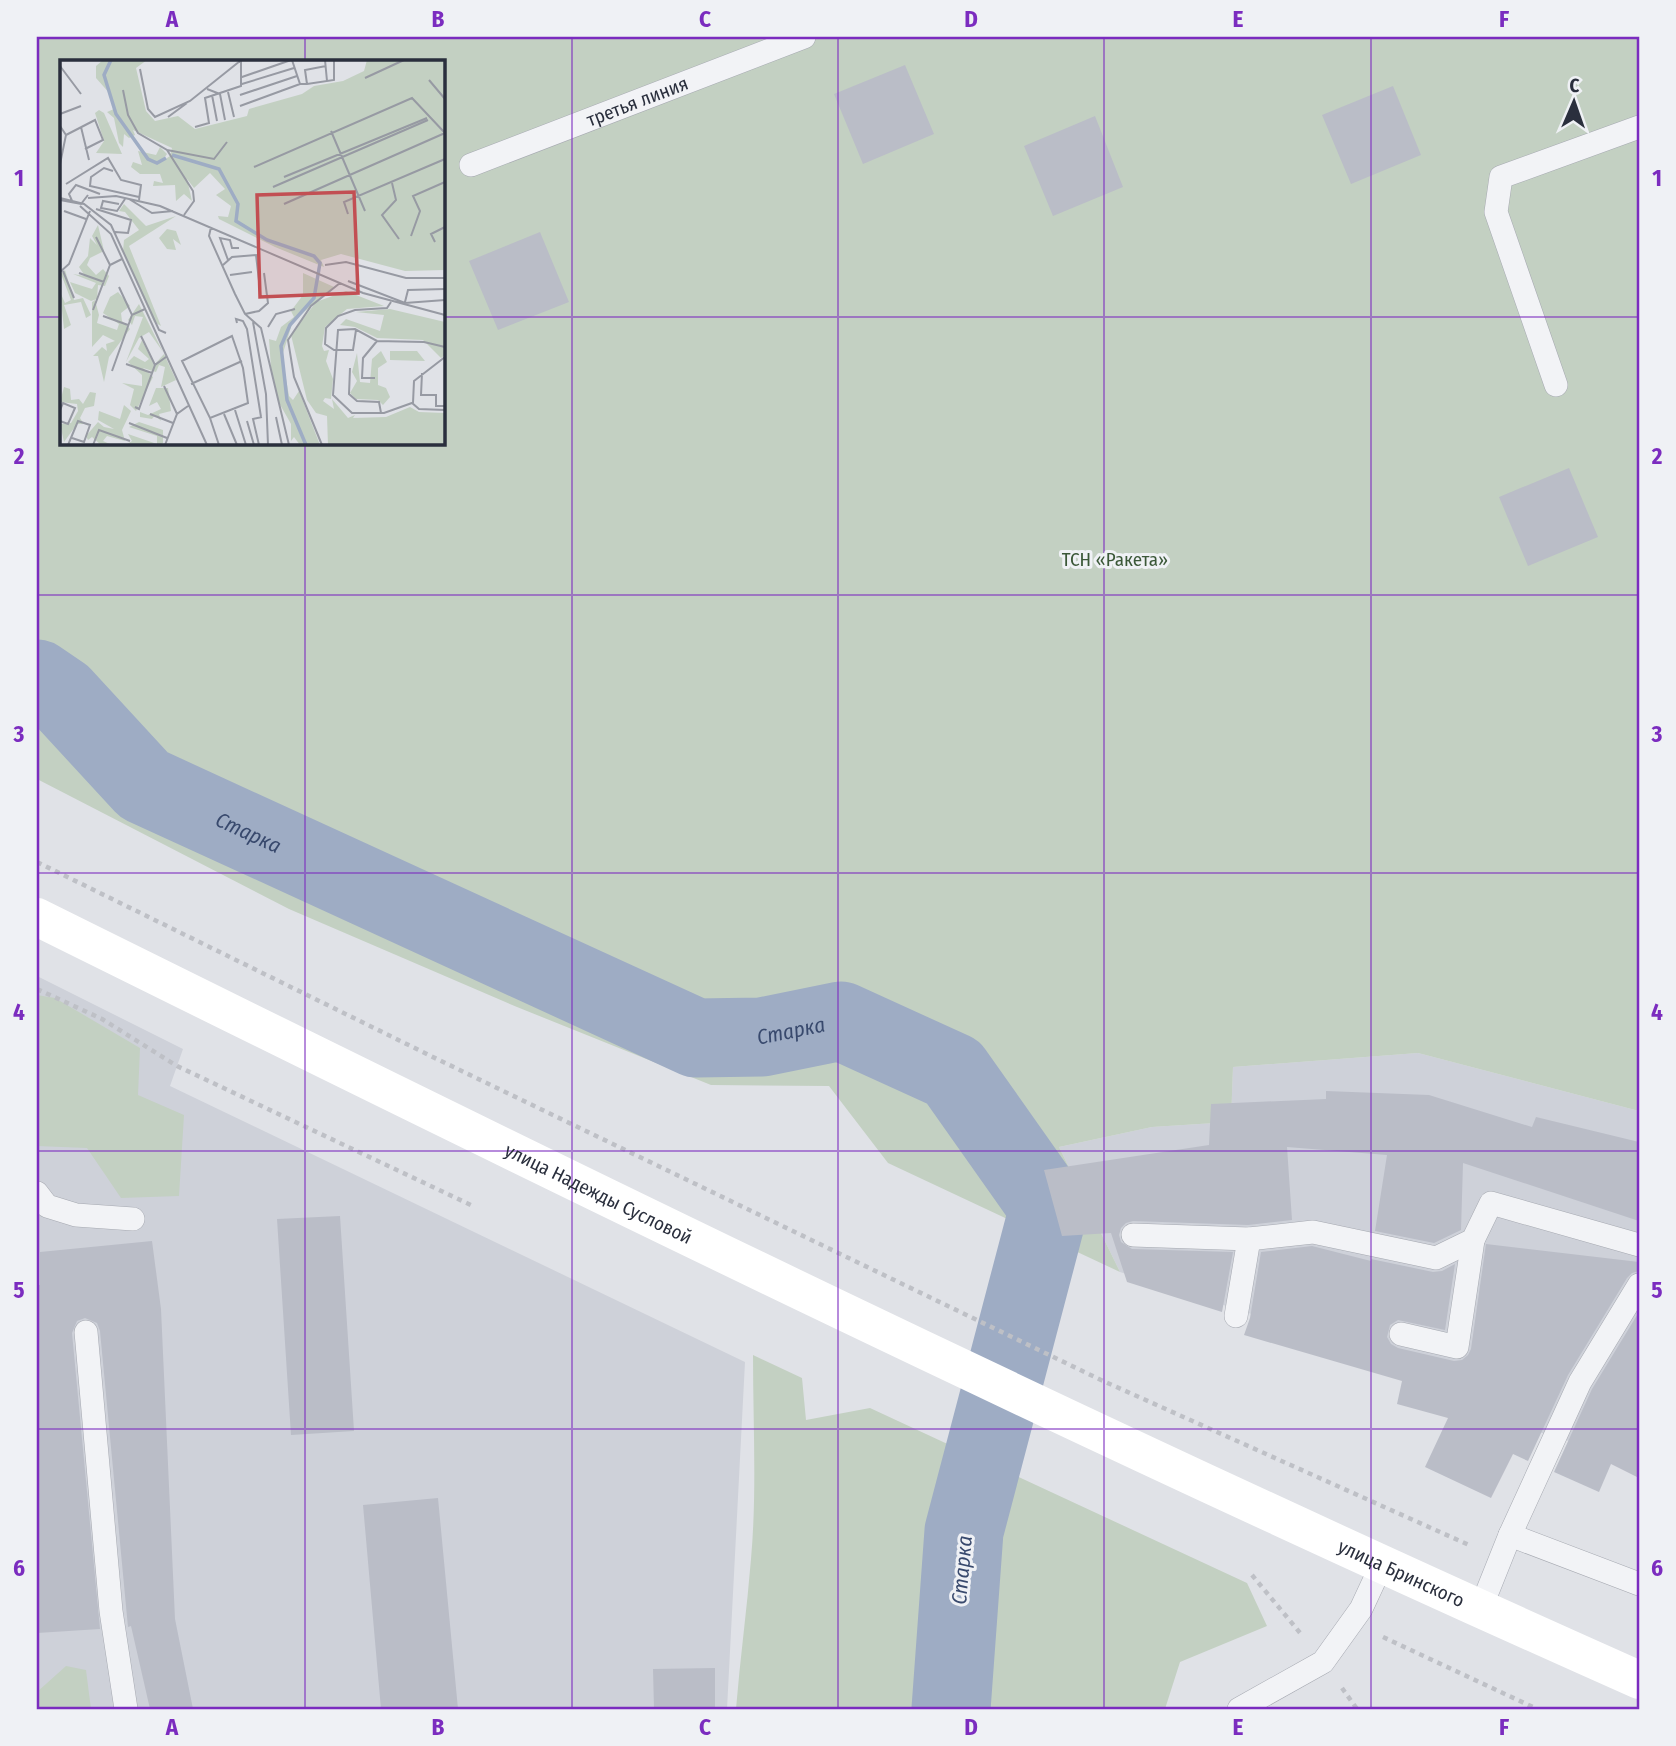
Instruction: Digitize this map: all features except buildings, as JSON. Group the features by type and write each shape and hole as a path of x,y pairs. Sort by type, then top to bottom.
{"main road":[{"name":"улица Надежды Сусловой","path":"37,917 456,1125 1164,1464"},
{"name":"улица Бринского","path":"1164,1464 1639,1680"}],"lane":[{"name":"третья линия","path":"471,165 804,37"},
{"path":"1556,385 1496,212 1501,177 1639,127"},
{"path":"37,1193 47,1206 76,1215 133,1219"},
{"path":"1401,1334 1457,1346 1473,1240 1491,1203 1639,1245"},
{"path":"1133,1235 1249,1238 1313,1232 1436,1258 1473,1240"},
{"path":"1236,1316 1249,1238"},
{"path":"1480,1610 1510,1535 1580,1382 1639,1285"},
{"path":"86,1332 111,1611 125,1709"},
{"path":"1510,1535 1639,1584"},
{"path":"1239,1709 1323,1662 1361,1609 1382,1564"}],"path":[{"path":"37,862 913,1289 1184,1417 1502,1559"},
{"path":"37,989 102,1019 177,1066 473,1206"},
{"path":"1351,1622 1537,1709"}],"shaded area":[{"path":"37,976 183,1049 170,1086 745,1362 727,1709 37,1709"},
{"path":"1418,1053 1639,1111 1639,1462 1415,1395 1415,1366 1120,1272 1059,1147 1152,1127 1231,1122 1233,1067"}],"green space":[{"name":"ТСН «Ракета»","path":"37,37 1639,37 1639,1111 1418,1053 1233,1067 1231,1122 1152,1127 1059,1147 1120,1272 888,1163 829,1086 711,1085 517,1007 289,909 37,779"},
{"path":"37,995 55,998 140,1048 138,1095 184,1115 179,1196 121,1198 87,1148 37,1146"},
{"path":"753,1355 802,1378 806,1420 870,1408 1247,1583 1267,1626 1180,1662 1165,1709 736,1709 753,1534"},
{"path":"66,1666 86,1670 91,1709 37,1709 37,1692"}],"waterway":[{"name":"Старка","path":"37,679 62,696 144,785 696,1038 762,1037 841,1021 953,1072 1049,1208 964,1531 951,1709"}]}
